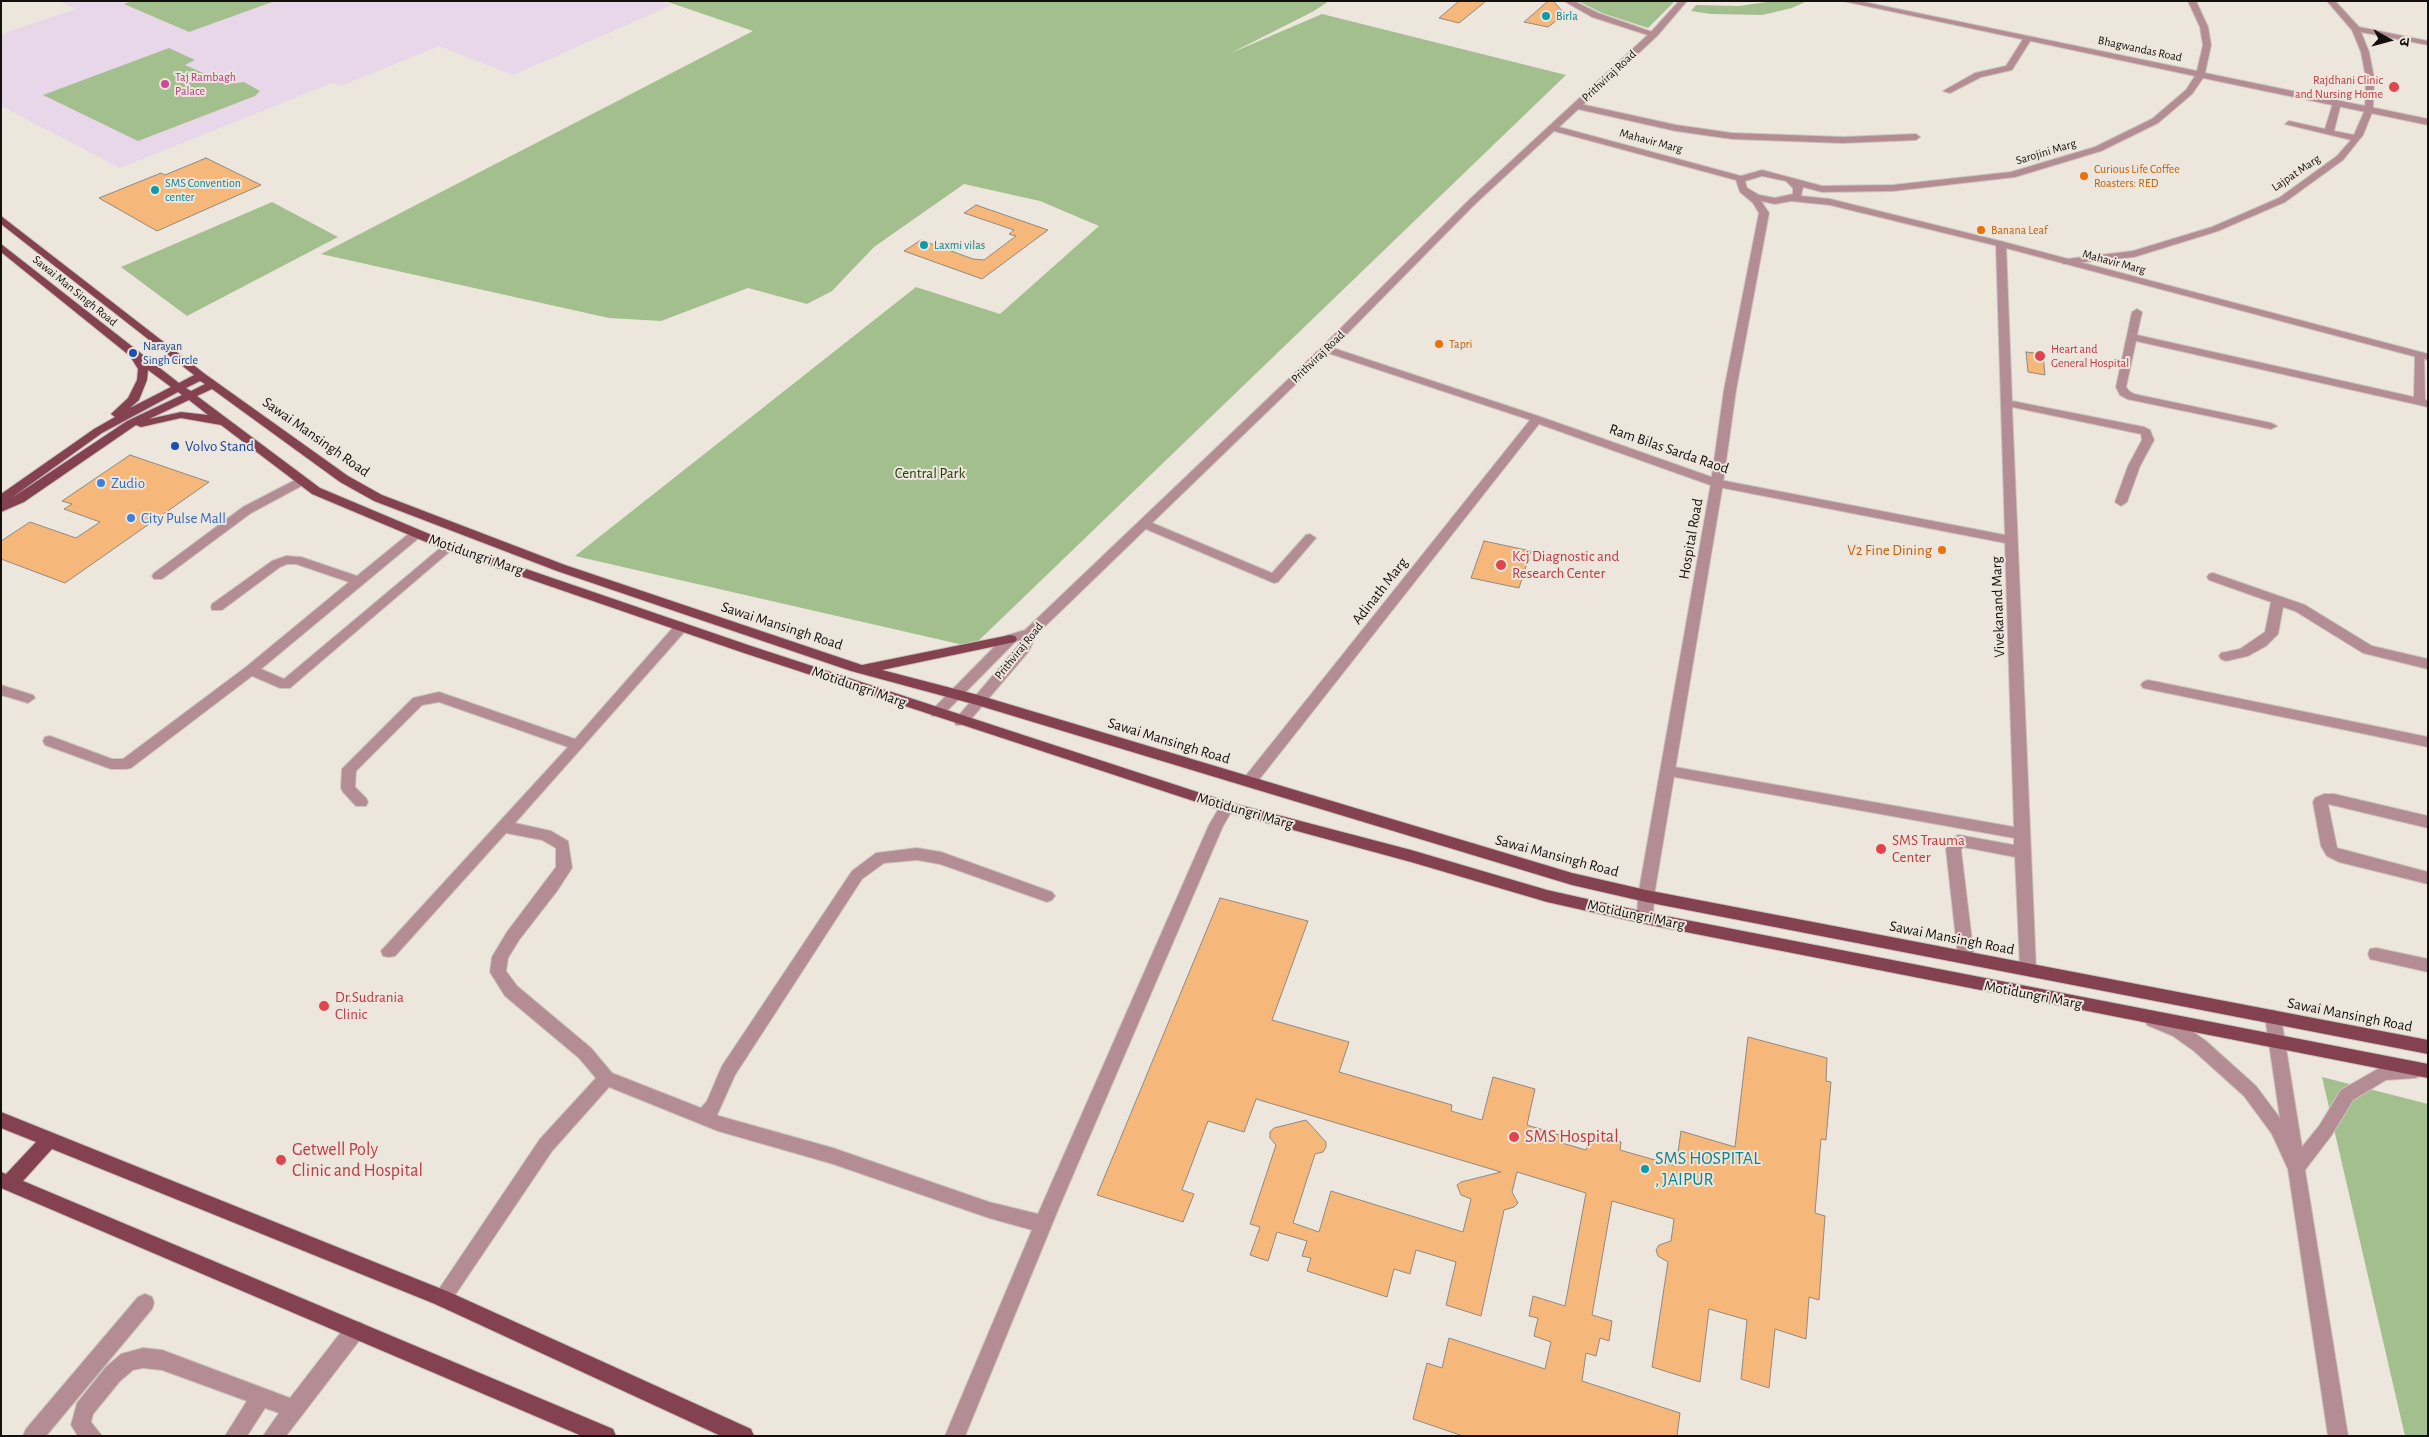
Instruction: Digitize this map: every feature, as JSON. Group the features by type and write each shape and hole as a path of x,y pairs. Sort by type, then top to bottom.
{"main road":[{"name":"Sawai Mansingh Road","path":"1,219 202,376 344,479 378,498 561,568 856,668 978,700 1572,879 1646,896 2428,1047"},
{"name":"Sawai Man Singh Road","path":"1,246 133,353"},
{"path":"3,495 98,431 133,400 142,380 143,369 133,353"},
{"name":"Motidungri Marg","path":"133,353 300,480 316,491 349,507 449,547 961,721 1227,807 1411,856 1547,896 1645,918 2425,1071"},
{"path":"1,508 20,499 111,435 182,392 202,376"},
{"path":"98,431 182,392 214,385"},
{"path":"111,435 150,421 181,415 202,417 228,424"},
{"path":"856,668 889,665 1010,639"},
{"path":"1,1120 442,1298 744,1436"},
{"path":"48,1140 5,1181 606,1436"}],"street":[{"path":"1568,1 1595,15 1654,34"},
{"name":"Prithviraj Road","path":"961,721 1024,648 1030,633 1326,349 1472,202 1654,34 1683,1"},
{"name":"Bhagwandas Road","path":"1847,1 2201,72 2338,103 2428,117"},
{"name":"Bhagwandas Road","path":"1863,1 2428,122"},
{"name":"Sarojini Marg","path":"1742,179 1762,173 1781,176 1795,183 1822,189 1893,188 2012,175 2098,149 2155,121 2189,92 2201,72 2207,45 2204,27 2192,1"},
{"name":"Lajpat Marg","path":"2067,262 2134,254 2215,229 2282,200 2340,158 2356,138 2369,108 2370,78 2365,52 2356,29 2331,1"},
{"path":"2356,29 2428,43"},
{"path":"1948,90 1978,75 2009,68 2028,38"},
{"path":"2329,132 2338,103"},
{"path":"1576,106 1621,118 1732,136 1843,140 1916,137"},
{"path":"2288,124 2356,138"},
{"name":"Mahavir Marg","path":"1553,128 1742,179"},
{"path":"1742,179 1740,186 1756,201 1764,214 1775,201"},
{"path":"1748,194 1775,201 1792,198 1798,191 1795,183"},
{"path":"1853,207 1844,202 1841,196 1844,192 1854,189"},
{"name":"Mahavir Marg","path":"1792,198 1810,198 1853,207 2001,244 2424,356"},
{"name":"Hospital Road","path":"1645,918 1646,896 1717,482 1730,390 1764,214"},
{"name":"Vivekanand Marg","path":"2001,244 2022,852 2028,969"},
{"path":"2137,312 2121,388 2124,393 2131,397 2271,426"},
{"path":"2133,337 2424,403 2424,356"},
{"name":"Ram Bilas Sarda Raod","path":"1326,349 1537,419 1717,482 2012,540"},
{"path":"2007,403 2140,429 2146,432 2148,440 2134,466 2122,502"},
{"name":"Adinath Marg","path":"1249,782 1537,419"},
{"path":"158,576 247,510 300,480"},
{"path":"1145,524 1274,579 1310,538"},
{"path":"50,741 111,764 126,764 251,670 416,534"},
{"path":"251,670 284,685 449,547"},
{"path":"217,607 276,564 286,560 297,560 359,581"},
{"path":"2213,578 2278,599 2308,613 2368,650 2428,664"},
{"path":"2226,656 2243,652 2261,643 2271,634 2278,599"},
{"path":"389,951 578,745 682,626"},
{"path":"937,712 1010,639 1030,633"},
{"path":"2148,685 2428,742"},
{"path":"1,690 28,698"},
{"path":"361,802 348,788 349,769 418,701 439,697 578,745"},
{"path":"1668,771 2022,834"},
{"path":"2428,822 2334,799 2324,799 2320,802 2328,846 2332,852 2339,856 2428,878"},
{"path":"955,1436 1043,1224 1216,825 1227,807"},
{"path":"504,827 546,835 563,845 564,868 552,887 513,936 500,957 498,972 510,991 585,1053 606,1078 704,1118 833,1156 989,1210 1043,1224"},
{"path":"1966,957 1956,888 1953,849 1959,841 2022,852"},
{"path":"704,1118 713,1106 728,1071 857,875 881,857 917,854 940,858 1047,896"},
{"path":"2376,954 2428,966"},
{"path":"2147,1017 2179,1031 2200,1046 2250,1091 2278,1129 2296,1168"},
{"path":"2273,1017 2338,1436"},
{"path":"2296,1168 2325,1131 2347,1095 2383,1073 2425,1071"},
{"path":"442,1298 546,1145 606,1078"},
{"path":"33,1436 145,1302"},
{"path":"273,1436 356,1330"},
{"path":"92,1436 81,1425 84,1410 113,1374 128,1361 143,1358 162,1360 294,1409"},
{"path":"235,1436 261,1397"}],"shaded area":[{"name":"Taj Rambagh Palace","path":"59,1 660,1 672,5 513,75 439,46 341,86 332,83 120,168 1,106 1,34 76,9"}],"green space":[{"path":"132,1 275,1 189,32 124,4"},
{"name":"Central Park","path":"665,1 1329,1 1314,11 1231,53 1322,14 1566,75 972,647 575,556 916,287 1000,314 1099,226 1040,201 964,184 874,247 832,291 807,304 748,288 661,321 609,318 321,254 753,31"},
{"path":"1578,1 1675,1 1648,28 1602,13"},
{"path":"1774,1 1807,1 1792,8 1762,15 1711,14 1691,11 1696,5 1739,6"},
{"path":"169,48 195,60 185,65 228,84 244,82 260,91 255,96 138,141 43,95"},
{"path":"272,202 338,237 187,316 121,267"},
{"path":"2322,1077 2428,1104 2428,1436 2405,1436"}],"building":[{"path":"1459,1 1486,1 1459,23 1439,18"},
{"name":"Birla","path":"1548,1 1553,1 1565,14 1548,27 1524,22"},
{"name":"SMS Convention center","path":"206,158 261,185 157,231 99,198 161,173 165,175"},
{"name":"Laxmi vilas","path":"976,205 1048,230 982,279 904,251 921,240 973,259 984,260 1016,236 1009,234 1014,230 964,213"},
{"path":"2026,352 2043,354 2045,375 2028,372"},
{"name":"City Pulse Mall","path":"130,455 209,482 65,583 1,559 1,541 30,522 76,538 100,522 64,509 72,504 62,501"},
{"path":"1484,541 1531,551 1519,588 1471,578"},
{"name":"SMS HOSPITAL , JAIPUR","path":"1220,898 1308,921 1272,1020 1349,1042 1339,1072 1452,1105 1451,1111 1482,1120 1493,1077 1535,1089 1527,1125 1563,1136 1562,1143 1586,1150 1590,1133 1621,1142 1620,1150 1676,1166 1681,1131 1735,1147 1748,1037 1827,1058 1826,1081 1831,1082 1826,1140 1821,1139 1815,1213 1825,1216 1819,1300 1809,1297 1806,1339 1775,1329 1769,1388 1741,1379 1747,1320 1709,1309 1700,1382 1652,1367 1668,1262 1658,1256 1656,1250 1659,1245 1671,1241 1674,1219 1612,1201 1592,1315 1612,1321 1609,1341 1600,1338 1596,1356 1586,1353 1582,1381 1680,1413 1677,1436 1463,1436 1413,1419 1427,1363 1442,1368 1449,1338 1545,1369 1551,1342 1534,1336 1538,1318 1529,1316 1533,1296 1565,1306 1586,1193 1517,1172 1512,1192 1518,1203 1514,1207 1504,1210 1481,1316 1446,1305 1456,1262 1416,1250 1410,1274 1394,1269 1387,1297 1307,1271 1311,1258 1302,1256 1307,1241 1277,1232 1268,1261 1250,1255 1260,1227 1250,1224 1276,1145 1270,1138 1270,1132 1274,1128 1306,1120 1326,1142 1326,1147 1323,1152 1315,1154 1293,1223 1319,1232 1331,1191 1463,1232 1471,1199 1461,1195 1457,1185 1461,1182 1501,1172 1256,1099 1244,1132 1208,1121 1182,1190 1194,1194 1183,1222 1097,1195"}],"place":[{"name":"Birla","path":"1546,16"},
{"name":"Taj Rambagh Palace","path":"165,84"},
{"name":"Rajdhani Clinic and Nursing Home","path":"2394,87"},
{"name":"Curious Life Coffee Roasters: RED","path":"2084,176"},
{"name":"SMS Convention center","path":"155,190"},
{"name":"Banana Leaf","path":"1981,230"},
{"name":"Laxmi vilas","path":"924,245"},
{"name":"Tapri","path":"1439,344"},
{"name":"Narayan Singh Circle","path":"133,353"},
{"name":"Heart and General Hospital","path":"2040,356"},
{"name":"Volvo Stand","path":"175,446"},
{"name":"Zudio","path":"101,483"},
{"name":"City Pulse Mall","path":"131,518"},
{"name":"V2 Fine Dining","path":"1942,550"},
{"name":"Kcj Diagnostic and Research Center","path":"1501,565"},
{"name":"SMS Trauma Center","path":"1881,849"},
{"name":"Dr.Sudrania Clinic","path":"324,1006"},
{"name":"SMS Hospital","path":"1514,1137"},
{"name":"Getwell Poly Clinic and Hospital","path":"281,1160"},
{"name":"SMS HOSPITAL , JAIPUR","path":"1645,1169"}]}
